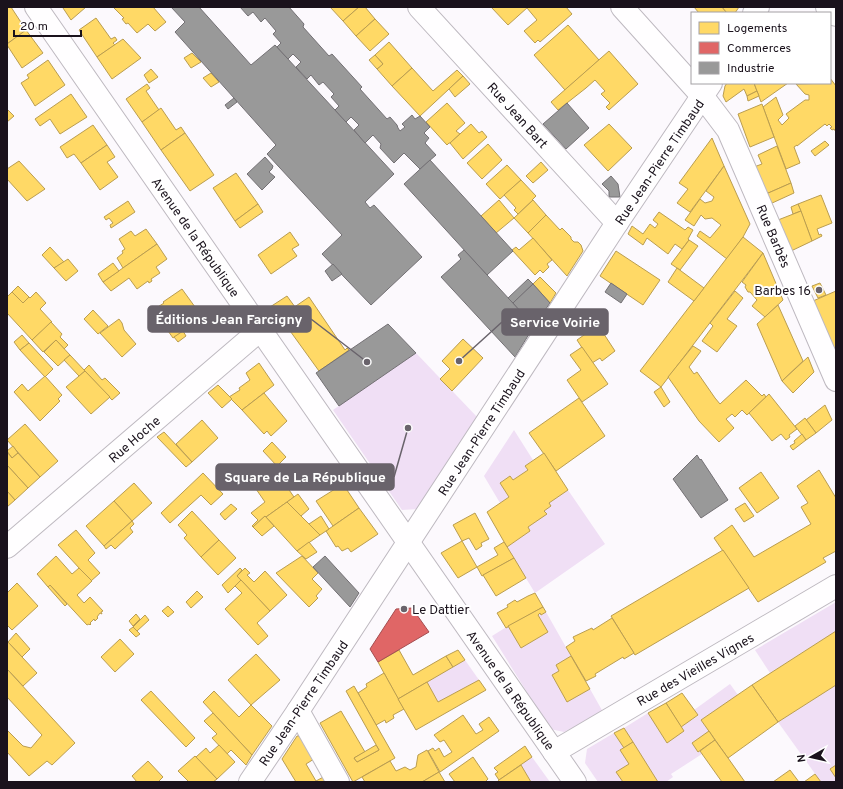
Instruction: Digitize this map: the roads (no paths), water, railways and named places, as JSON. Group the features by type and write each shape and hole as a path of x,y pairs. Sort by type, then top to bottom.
{"street":[{"name":"Avenue de la République","path":"36,7 575,782"},
{"name":"Rue Jean Bart","path":"419,7 617,223"},
{"name":"Rue Barbès","path":"622,7 691,74"},
{"path":"827,7 836,15"},
{"name":"Rue Jean-Pierre Timbaud","path":"250,782 617,223 707,90"},
{"name":"Rue Barbès","path":"707,90 728,130 836,380"},
{"name":"Rue Hoche","path":"7,547 260,330"},
{"name":"Rue des Vieilles Vignes","path":"554,752 836,586"},
{"path":"298,711 338,782"}],"place":[{"name":"Barbes 16","path":"819,290"},
{"name":"Service Voirie","path":"459,361"},
{"name":"Éditions Jean Farcigny","path":"367,362"},
{"name":"Square de La République","path":"408,428"},
{"name":"Le Dattier","path":"404,609"}]}
